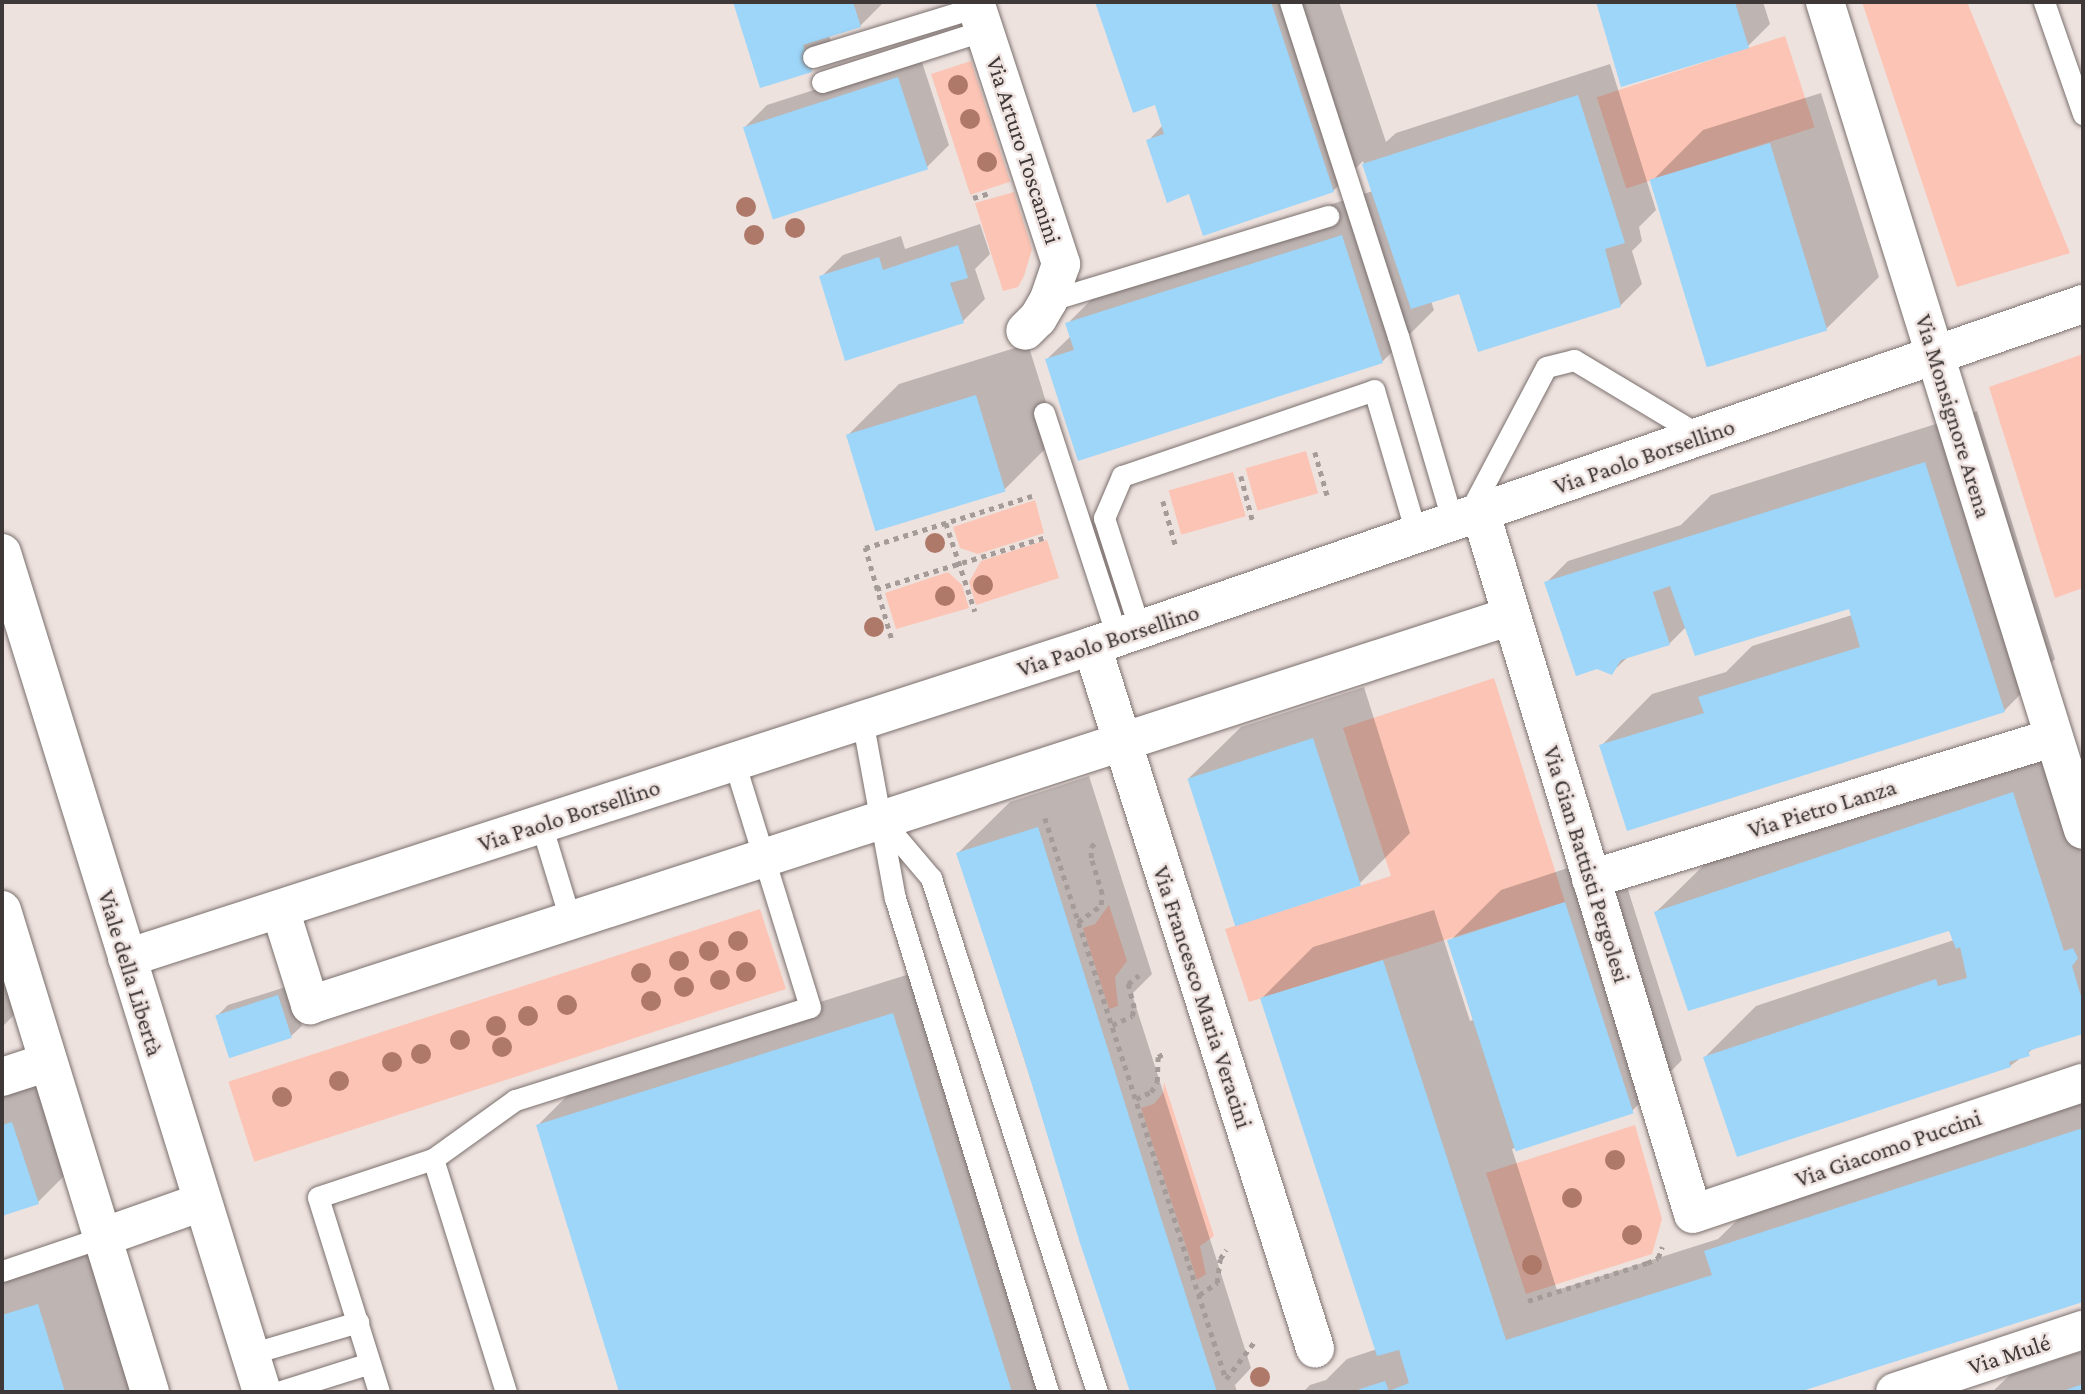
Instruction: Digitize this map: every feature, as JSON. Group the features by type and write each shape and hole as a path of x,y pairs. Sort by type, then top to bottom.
{"street":[{"name":"Via Monsignore Arena","path":"1825,2 2083,830"},
{"name":"Via Arturo Toscanini","path":"979,13 1061,264 1048,301 1025,331"},
{"name":"Via Paolo Borsellino","path":"127,958 1117,638 2083,304"},
{"name":"Via Gian Battisti Pergolesi","path":"1467,519 1511,616 1693,1214"},
{"name":"Viale della Libertà","path":"2,553 262,1392"},
{"path":"280,909 310,1005 1511,616"},
{"name":"Via Francesco Maria Veracini","path":"1117,638 1122,740 1315,1348"},
{"name":"Via Pietro Lanza","path":"1591,879 2053,737"},
{"path":"2,910 150,1392"},
{"path":"2,1077 48,1062"},
{"name":"Via Giacomo Puccini","path":"1693,1214 2083,1083"},
{"path":"103,1237 202,1202"},
{"name":"Via Mulé","path":"1895,1392 2083,1330"}],"lane":[{"path":"1290,2 1398,336 1467,519"},
{"path":"2044,2 2083,114"},
{"path":"813,57 979,13"},
{"path":"821,82 979,13"},
{"path":"1048,301 1328,216"},
{"path":"1467,519 1546,366 1574,360 1701,436"},
{"path":"1117,638 1104,518 1122,476 1374,390 1417,536"},
{"path":"1044,413 1117,638"},
{"path":"862,719 895,898 1048,1392"},
{"path":"379,1392 318,1197 433,1159 515,1100 810,1007 734,762"},
{"path":"881,819 931,878 1097,1392"},
{"path":"541,824 570,922"},
{"path":"433,1159 506,1392"},
{"path":"2,1270 103,1237"},
{"path":"250,1354 358,1322"},
{"path":"278,1392 370,1363"}],"path":[{"path":"1304,414 1328,498"},
{"path":"1231,439 1253,522"},
{"path":"891,638 865,548 1038,494"},
{"path":"946,523 975,611"},
{"path":"876,589 1049,536"},
{"path":"1045,817 1226,1379 1255,1341"},
{"path":"1079,922 1101,905 1102,894 1091,858 1091,847 1096,842"},
{"path":"1112,1025 1132,1016 1134,1008 1128,984 1139,975"},
{"path":"1136,1099 1151,1092 1157,1082 1158,1057 1163,1054"},
{"path":"1528,1301 1658,1258 1667,1221 1693,1214"},
{"path":"1199,1295 1217,1283 1220,1258 1226,1250"}],"shaded area":[{"path":"1862,2 1967,2 2070,253 1957,287"},
{"path":"1785,36 1815,127 1626,188 1597,97"},
{"path":"971,61 1010,182 970,195 931,74"},
{"path":"1014,192 1032,249 1018,287 1003,291 975,203"},
{"path":"2083,354 2083,588 2055,598 1989,387"},
{"path":"1306,451 1318,493 1258,511 1245,468"},
{"path":"1233,472 1246,516 1181,535 1169,490"},
{"path":"1035,500 1044,533 978,554 960,548 953,527"},
{"path":"1047,540 1059,578 976,605 969,582 981,561"},
{"path":"948,572 962,585 969,608 896,629 885,593"},
{"path":"1494,678 1565,902 1249,1002 1225,929 1391,876 1343,728"},
{"path":"1109,905 1127,961 1115,977 1118,1006 1109,1009 1083,928 1095,924"},
{"path":"760,909 786,989 254,1162 228,1082"},
{"path":"1164,1082 1214,1236 1200,1246 1206,1274 1197,1280 1141,1108 1154,1104 1163,1093"},
{"path":"1635,1125 1662,1219 1652,1254 1526,1294 1486,1173"}],"building":[{"path":"733,2 853,2 861,27 803,45 812,72 760,88"},
{"path":"1095,2 1271,2 1334,192 1203,236 1189,194 1167,203 1146,140 1164,134 1155,105 1133,113"},
{"path":"1596,2 1735,2 1749,48 1621,87"},
{"path":"898,77 928,169 773,220 743,127"},
{"path":"1578,95 1625,243 1605,249 1621,307 1478,352 1459,294 1411,309 1362,164"},
{"path":"1770,143 1827,330 1707,367 1650,180"},
{"path":"1342,235 1383,363 1078,461 1045,359 1074,350 1065,323"},
{"path":"958,245 968,278 950,283 964,323 845,361 819,276 879,257 883,270"},
{"path":"976,395 1006,492 875,531 846,435"},
{"path":"1925,462 2005,712 1627,831 1599,745 1704,713 1698,697 1860,647 1849,609 1695,656 1670,586 1653,592 1670,645 1621,660 1612,675 1597,669 1576,676 1544,582"},
{"path":"1313,738 1361,885 1235,926 1187,779"},
{"path":"2013,792 2064,951 2073,948 2078,958 2072,966 2083,1003 2083,1034 2028,1051 2030,1056 2009,1062 2011,1067 1737,1157 1703,1057 1936,979 1938,986 1967,978 1960,947 1956,949 1949,931 1688,1011 1654,912"},
{"path":"1038,827 1217,1392 1130,1392 956,853"},
{"path":"1565,902 1634,1113 1516,1151 1447,940"},
{"path":"1383,960 1506,1340 1712,1275 1704,1251 2083,1128 2083,1302 1799,1392 1351,1392 1385,1381 1389,1391 1409,1383 1399,1350 1377,1356 1260,998"},
{"path":"278,995 292,1038 229,1058 215,1015"},
{"path":"893,1013 1012,1392 619,1392 536,1125"},
{"path":"12,1122 39,1204 2,1216 2,1125"},
{"path":"38,1304 65,1392 2,1392 2,1315"},
{"path":"2083,1384 2083,1392 2060,1392"}]}
